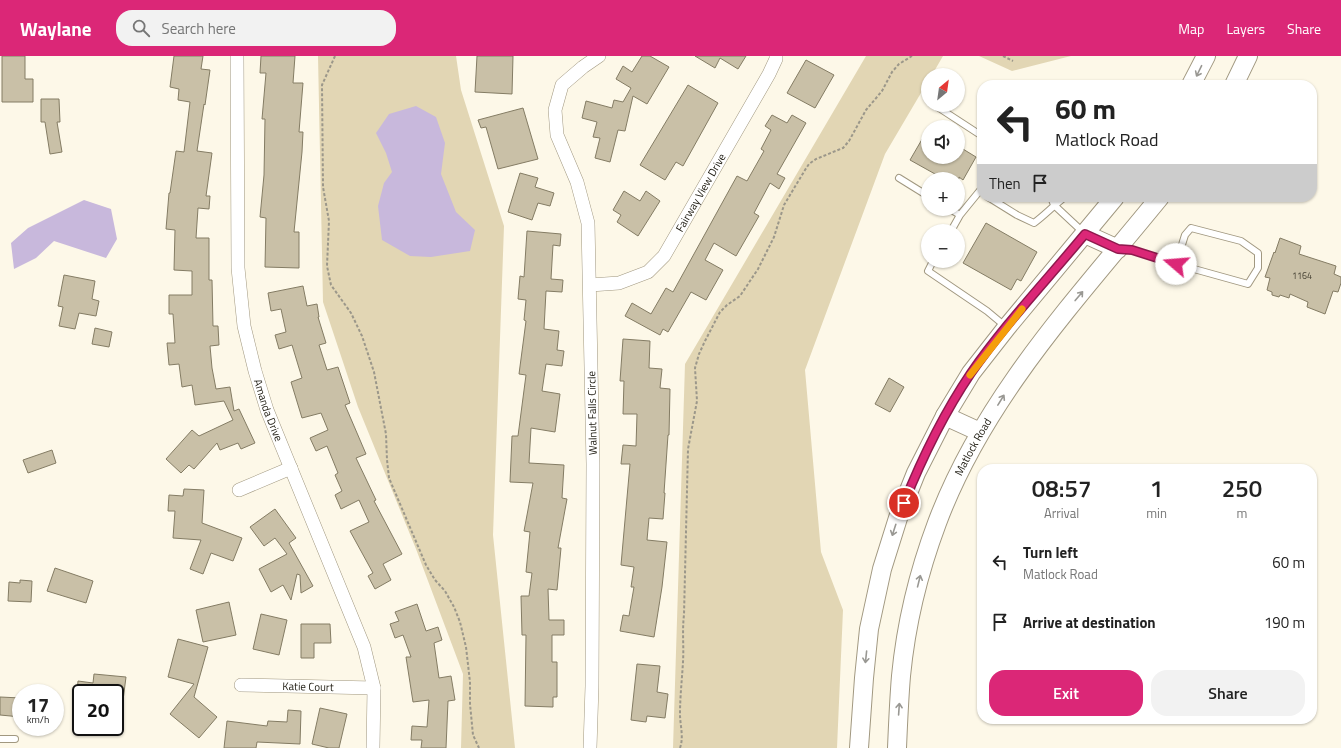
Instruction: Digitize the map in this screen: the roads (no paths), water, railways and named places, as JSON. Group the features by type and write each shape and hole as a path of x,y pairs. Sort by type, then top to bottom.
{"main road":[{"path":"1194,80 1206,56"},
{"path":"1236,80 1248,56"},
{"path":"859,748 869,629 882,569 898,518 916,473 945,416 971,373 1007,327 1111,202"},
{"name":"Matlock Road","path":"897,748 901,675 909,622 920,577 937,523 957,476 980,432 1008,388 1044,338 1156,202"},
{"path":"1085,234 1118,249"},
{"path":"945,416 980,432"}],"street":[{"name":"Amanda Drive","path":"237,56 238,268 244,326 267,410 364,647 374,688 373,748"},
{"name":"Walnut Falls Circle","path":"590,748 592,686 593,464 588,223 577,182 557,135 555,110 562,85 583,67 599,56"},
{"name":"Fairway View Drive","path":"590,285 619,283 648,272 664,256 769,74 776,56"},
{"path":"239,490 291,468"},
{"name":"Katie Court","path":"241,685 374,688"}],"lane":[{"path":"945,112 977,133"},
{"path":"899,178 921,192"},
{"path":"965,209 977,196"},
{"path":"996,202 1017,215 1034,223 1043,217 1058,202"},
{"path":"1053,202 1054,205 1085,234"},
{"path":"1118,249 1132,250 1176,264 1248,284 1258,268 1258,252 1241,241 1191,228 1185,235 1176,264"},
{"path":"930,268 928,271 987,311 1007,327"},
{"path":"0,739 15,739"}]}
